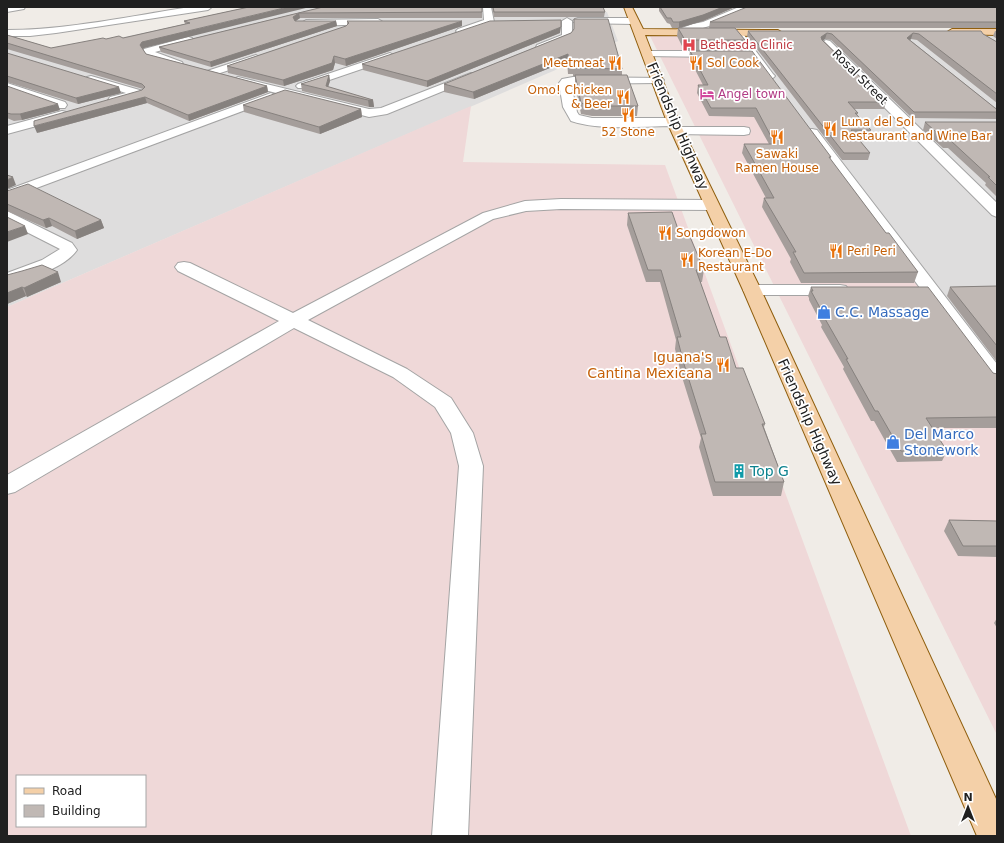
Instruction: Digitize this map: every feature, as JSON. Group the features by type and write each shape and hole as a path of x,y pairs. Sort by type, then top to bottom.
{"main road":[{"path":"634,20 679,32 785,33"},
{"name":"Friendship Highway","path":"634,20 676,126 711,205 752,290 995,836"},
{"path":"944,32 997,32"}],"street":[{"path":"7,10 21,7"},
{"path":"11,33 77,28 207,7"},
{"path":"64,39 207,7"},
{"path":"486,7 493,22"},
{"path":"679,32 696,26 705,25 747,7"},
{"path":"530,51 567,36 563,21 634,20"},
{"path":"327,34 363,22"},
{"path":"296,23 387,22"},
{"path":"458,22 493,22"},
{"path":"452,34 493,22"},
{"path":"694,33 707,28 705,25"},
{"path":"11,33 46,41"},
{"path":"738,33 740,54"},
{"path":"201,37 148,52 152,56 193,68 369,113 383,112 479,72"},
{"name":"Rosal Street","path":"826,43 997,212"},
{"path":"7,195 284,92 401,52"},
{"path":"212,73 269,54"},
{"path":"647,54 740,54 776,86"},
{"path":"82,76 139,93 104,103"},
{"path":"658,80 573,80 566,81 564,83 571,114 574,118 581,121 744,131"},
{"path":"7,86 70,110 8,129"},
{"path":"805,124 997,378"},
{"path":"908,124 923,124"},
{"path":"7,486 293,321 488,216 525,206 561,204 711,205"},
{"path":"7,216 66,246 69,250 64,256 52,262 7,280"},
{"path":"184,266 400,373 443,403 462,433 471,466 450,836"},
{"path":"906,289 953,289"},
{"path":"752,290 860,290"}],"shaded area":[{"path":"263,7 530,7 531,12 607,12 618,41 581,59 7,307 7,38 50,53"},
{"path":"739,33 997,33 997,376 753,55"},
{"path":"649,34 736,34 997,384 997,735"},
{"path":"471,106 463,162 665,165 911,836 7,836 7,307"}],"building":[{"path":"249,7 288,7 142,42 140,45 146,54 267,86 188,115 145,97 34,126 34,121 142,90 145,87 142,84 7,43 7,35 51,48 103,38 106,39 119,36 123,38 190,23 184,21"},
{"path":"323,7 482,7 482,12 299,13 293,17 295,21 336,21 210,62 159,47"},
{"path":"493,7 603,7 605,12 494,12"},
{"path":"660,7 723,7 703,15 679,22 673,22 671,18 667,18"},
{"path":"747,7 997,7 997,22 710,22"},
{"path":"574,19 608,19 622,69 569,67 568,54 473,92 444,84 571,33 574,29"},
{"path":"561,20 561,27 427,81 362,64 490,21"},
{"path":"347,21 462,21 345,59 334,56 332,63 283,80 227,66 346,26 349,23"},
{"path":"678,28 735,28 745,40 685,40"},
{"path":"748,31 981,31 983,34 997,42 997,94 919,34 913,33 907,38 997,109 997,112 914,112 832,34 827,33 821,37 822,40 886,102 848,102 858,113 855,113 871,130 851,130 870,153 844,153"},
{"path":"690,51 752,51 886,233 889,233 918,272 804,273 793,252 796,252 764,198 774,198 744,144 775,144 756,108 711,108 698,85 708,85"},
{"path":"7,53 119,87 76,98 7,76"},
{"path":"329,75 326,86 373,100 301,84"},
{"path":"575,75 627,75 638,106 593,106 581,103"},
{"path":"7,86 58,104 20,114 7,113"},
{"path":"285,90 361,109 319,127 243,105"},
{"path":"925,122 997,122 997,186 988,177 990,177 950,140 945,140"},
{"path":"7,175 13,177 7,180"},
{"path":"28,184 101,220 75,231 49,218 43,220 7,204 7,191"},
{"path":"672,212 679,232 688,232 704,270 696,270 720,337 726,337 736,368 743,368 765,424 762,424 784,482 715,482 701,434 706,434 684,364 677,337 681,337 661,270 648,270 628,213"},
{"path":"7,217 25,226 7,232"},
{"path":"42,265 58,272 24,288 22,287 7,293 7,275"},
{"path":"997,286 997,346 950,287"},
{"path":"811,287 928,287 993,373 997,374 997,417 926,418 947,451 901,451 878,411 875,411 846,359 848,359 824,317 811,291 813,291"},
{"path":"949,520 997,521 997,546 963,546"}],"place":[{"name":"Bethesda Clinic","path":"689,45"},
{"name":"Meetmeat","path":"615,63"},
{"name":"Sol Cook","path":"696,63"},
{"name":"Angel town","path":"707,94"},
{"name":"Omo! Chicken & Beer","path":"623,97"},
{"name":"52 Stone","path":"628,115"},
{"name":"Luna del Sol Restaurant and Wine Bar","path":"830,129"},
{"name":"Sawaki Ramen House","path":"777,137"},
{"name":"Songdowon","path":"665,233"},
{"name":"Peri Peri","path":"836,251"},
{"name":"Korean E-Do Restaurant","path":"687,260"},
{"name":"C.C. Massage","path":"824,312"},
{"name":"Iguana's Cantina Mexicana","path":"723,365"},
{"name":"Del Marco Stonework","path":"893,442"},
{"name":"Top G","path":"739,471"}]}
